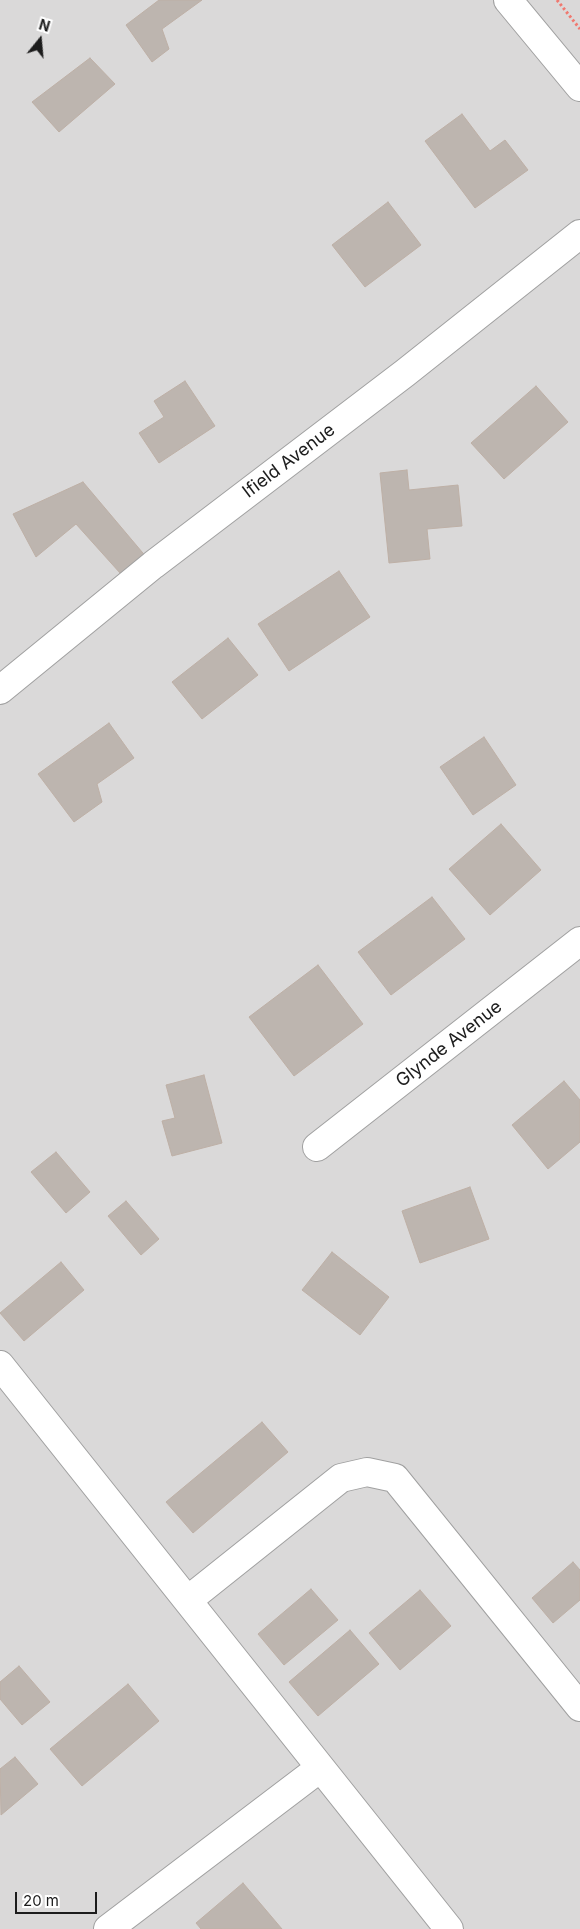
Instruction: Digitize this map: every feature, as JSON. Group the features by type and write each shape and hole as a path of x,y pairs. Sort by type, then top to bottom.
{"street":[{"path":"508,0 580,88"},
{"name":"Ifield Avenue","path":"0,690 152,565 405,373 580,234"},
{"name":"Glynde Avenue","path":"317,1147 580,942"},
{"path":"0,1364 449,1929"},
{"path":"188,1600 341,1478 367,1472 395,1478 580,1707"},
{"path":"108,1929 320,1768"}],"path":[{"path":"557,0 580,29"}],"shaded area":[{"path":"0,0 580,0 580,1929 0,1929"}],"building":[{"path":"159,0 202,0 162,29 169,49 152,62 126,25"},
{"path":"90,58 115,84 59,132 32,102"},
{"path":"462,114 490,151 505,140 528,170 475,208 425,141"},
{"path":"388,202 421,245 365,287 332,245"},
{"path":"185,381 215,426 159,463 139,433 164,417 154,401"},
{"path":"536,386 568,422 504,479 471,443"},
{"path":"407,470 409,490 458,485 462,526 427,529 430,559 389,563 380,473"},
{"path":"83,482 153,565 129,583 76,524 36,557 13,514"},
{"path":"339,571 370,617 289,671 258,624"},
{"path":"228,638 258,675 202,719 172,682"},
{"path":"109,723 134,758 97,784 102,802 74,822 38,774"},
{"path":"484,737 516,785 473,815 440,767"},
{"path":"501,824 541,870 490,915 449,869"},
{"path":"432,897 465,939 391,995 358,952"},
{"path":"318,965 363,1024 294,1076 249,1017"},
{"path":"204,1075 222,1143 172,1156 162,1121 175,1118 166,1085"},
{"path":"564,1081 580,1100 580,1142 548,1169 512,1125"},
{"path":"56,1152 90,1192 66,1213 31,1172"},
{"path":"470,1187 489,1239 420,1263 402,1211"},
{"path":"126,1201 159,1239 141,1255 108,1216"},
{"path":"332,1252 389,1297 360,1335 302,1290"},
{"path":"61,1262 84,1290 24,1341 0,1313"},
{"path":"262,1422 288,1452 193,1533 166,1502"},
{"path":"573,1562 580,1570 580,1600 553,1623 532,1598"},
{"path":"311,1589 338,1620 284,1665 258,1634"},
{"path":"420,1590 451,1626 400,1670 369,1633"},
{"path":"350,1630 379,1664 318,1716 289,1682"},
{"path":"19,1666 50,1702 22,1725 0,1699 0,1682"},
{"path":"128,1684 159,1721 82,1786 50,1749"},
{"path":"15,1757 38,1784 1,1815 0,1769"},
{"path":"243,1883 282,1929 201,1929 196,1923"}]}
